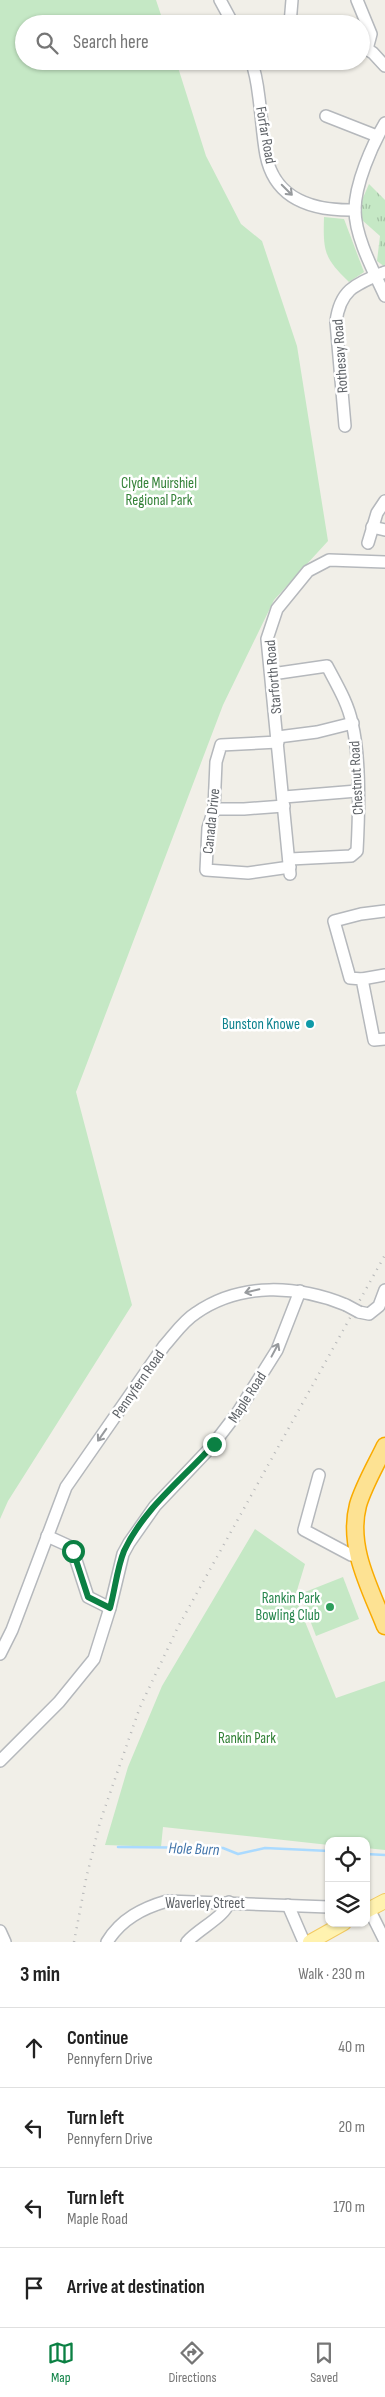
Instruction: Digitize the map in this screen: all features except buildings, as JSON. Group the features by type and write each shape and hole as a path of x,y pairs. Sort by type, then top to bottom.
{"highway":[{"path":"385,1446 358,1505 354,1529 358,1556 385,1626"}],"main road":[{"path":"370,1908 385,1901"},
{"path":"310,1942 337,1927"}],"street":[{"path":"220,0 228,15"},
{"path":"291,15 292,0"},
{"path":"357,0 363,15"},
{"path":"370,52 385,66"},
{"name":"Forfar Road","path":"255,70 266,157 281,185 308,205 331,210 355,210"},
{"path":"326,116 377,136"},
{"path":"385,123 377,136 356,195 355,210 360,237 380,274 385,296"},
{"name":"Rothesay Road","path":"345,426 336,322 337,308 348,290 380,274"},
{"path":"368,543 377,513 385,502"},
{"path":"372,528 385,530"},
{"name":"Starforth Road","path":"290,867 272,674 267,640 277,609 308,571 329,560 385,562"},
{"name":"Chestnut Road","path":"272,674 327,666 345,699 352,723 358,758 357,851 351,856 290,867"},
{"path":"278,740 352,723"},
{"name":"Canada Drive","path":"278,740 221,745 216,762 214,809 208,828 206,870 248,872 290,867"},
{"path":"214,809 244,810 357,791"},
{"path":"385,911 361,914 334,921 350,978 362,979 385,975"},
{"path":"362,979 374,1040 385,1039"},
{"name":"Pennyfern Road","path":"0,1654 12,1630 66,1487 164,1346 182,1325 207,1306 244,1293 268,1288 300,1291 346,1304 359,1312 369,1314 376,1310 385,1290"},
{"name":"Maple Road","path":"0,1761 59,1702 94,1659 110,1608 123,1554 129,1543 155,1506 212,1446 238,1412 277,1350 300,1291"},
{"path":"320,1475 304,1530 351,1555 358,1556"},
{"path":"47,1536 69,1546 73,1551 88,1597 110,1608"},
{"name":"Waverley Street","path":"107,1942 124,1922 148,1906 167,1901 325,1907"},
{"path":"187,1942 211,1920 225,1912 229,1902"},
{"path":"288,1905 304,1942"},
{"path":"370,1915 385,1940"},
{"path":"0,1931 5,1942"}],"green space":[{"name":"Clyde Muirshiel Regional Park","path":"0,0 156,0 161,15 15,15 15,70 179,70 206,156 241,224 262,241 297,346 328,541 274,600 223,705 76,1092 132,1305 8,1501 0,1519"},
{"path":"369,184 385,200 385,267 377,261 380,236 362,220 362,200"},
{"path":"324,217 344,219 364,272 349,282 334,266 327,253 324,238"},
{"name":"Rankin Park","path":"255,1529 305,1564 295,1597 336,1698 385,1681 385,1850 370,1848 370,1837 325,1837 325,1845 163,1827 161,1847 105,1845 128,1767 162,1686"},
{"name":"Rankin Park Bowling Club","path":"343,1577 359,1619 316,1636 300,1594"}],"waterway":[{"name":"Hole Burn","path":"118,1847 223,1848 238,1854 265,1848 325,1851"},
{"name":"Hole Burn","path":"370,1854 385,1855"}],"railway":[{"path":"74,1942 86,1879 100,1822 140,1707 178,1627 385,1255"}],"place":[{"name":"Bunston Knowe","path":"310,1024"},
{"name":"Rankin Park Bowling Club","path":"330,1607"}],"route":[{"path":"73,1551 85,1593 91,1600 110,1608 123,1554 129,1543 155,1506 184,1473 214,1444"}]}
